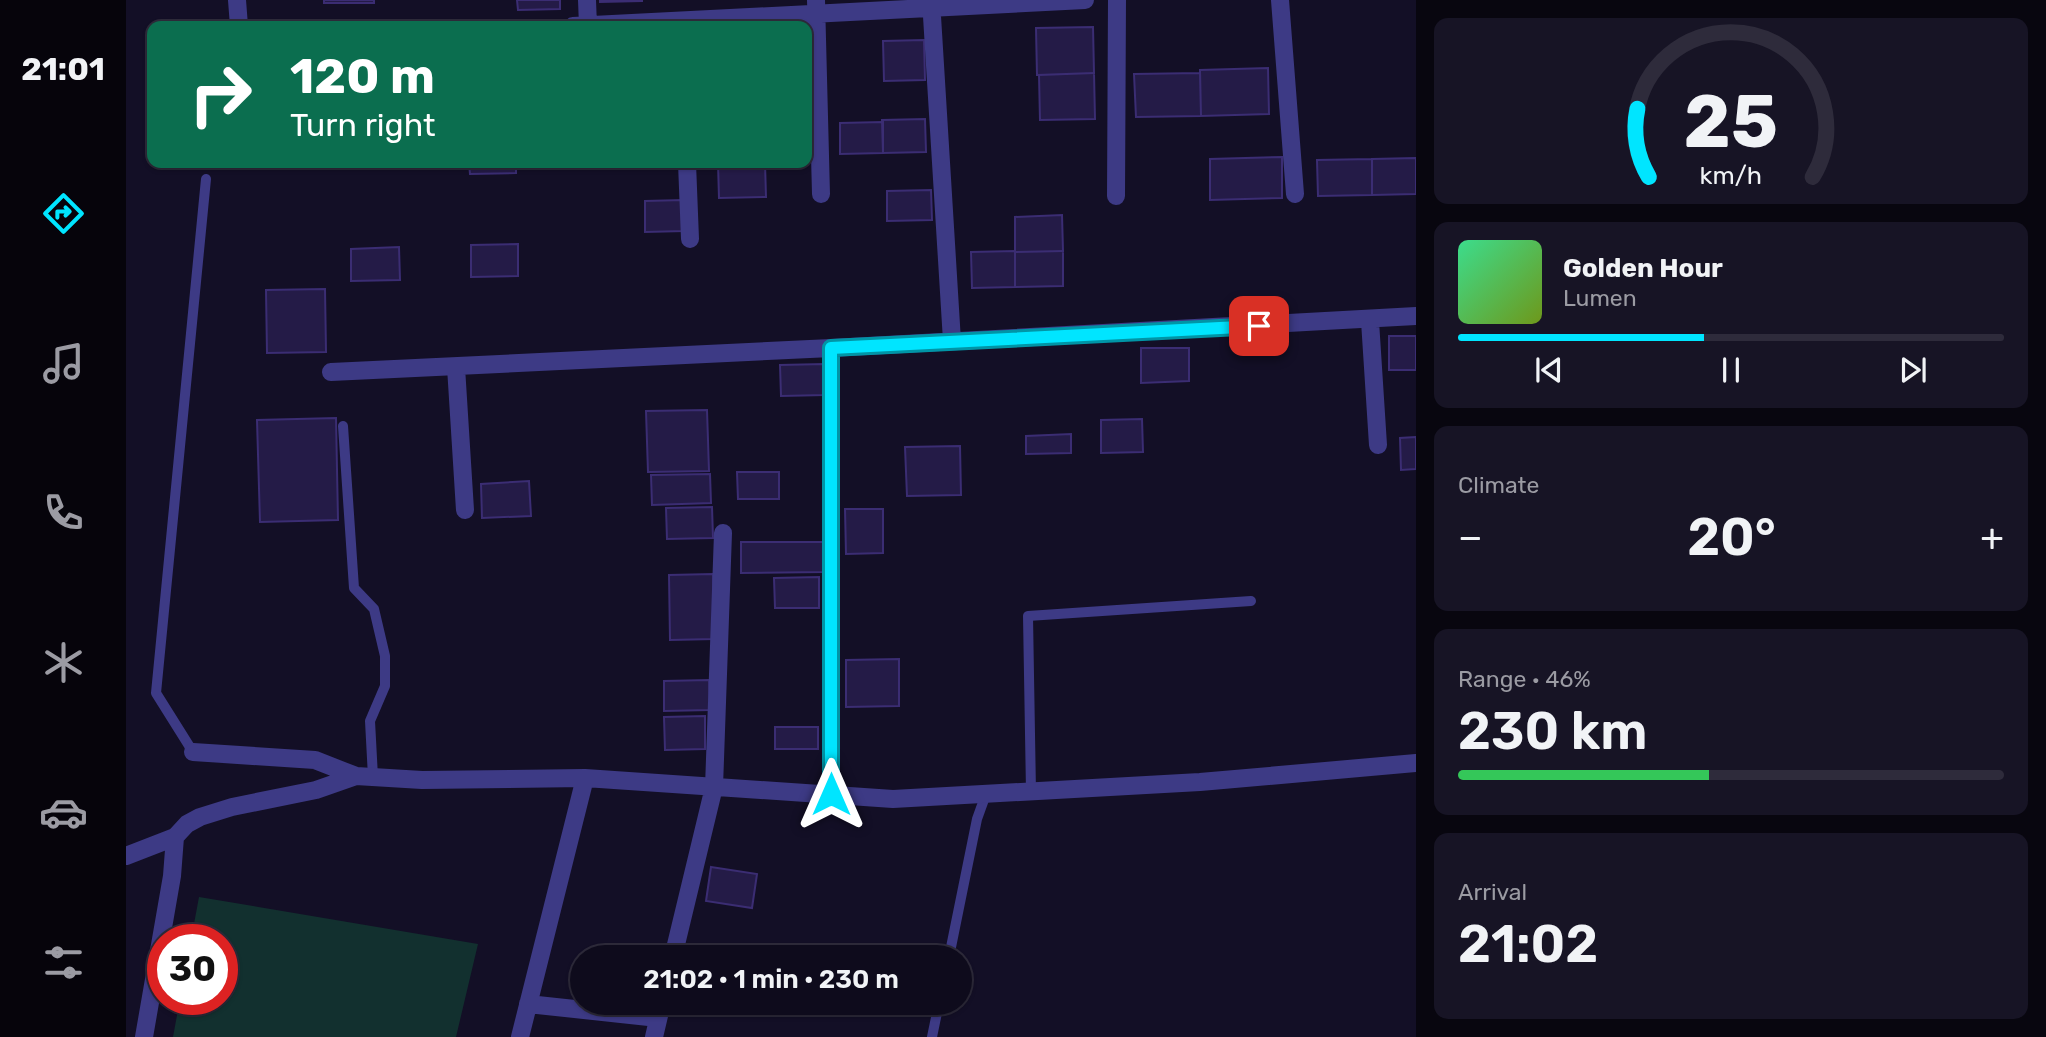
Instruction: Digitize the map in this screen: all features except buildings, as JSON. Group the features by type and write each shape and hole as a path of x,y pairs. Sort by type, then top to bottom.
{"street":[{"path":"237,0 239,21"},
{"path":"587,0 587,21"},
{"path":"705,21 816,7 1085,0"},
{"path":"1116,196 1117,0"},
{"path":"1280,0 1295,194"},
{"path":"931,4 952,341"},
{"path":"816,7 821,194"},
{"path":"687,168 690,239"},
{"path":"331,372 1416,316"},
{"path":"1370,320 1378,445"},
{"path":"831,348 831,794"},
{"path":"456,367 465,510"},
{"path":"676,945 714,788 723,533"},
{"path":"193,752 315,760 364,776 422,779 585,778 893,799 1200,782 1416,763"},
{"path":"126,856 175,837 187,824 232,807 288,797 364,776"},
{"path":"520,1037 585,778"},
{"path":"144,1037 172,876 175,837"},
{"path":"528,1004 570,1006"},
{"path":"654,1037 659,1015"}],"lane":[{"path":"193,752 156,693 205,179"},
{"path":"342,426 354,588 374,609 386,656 385,686 370,721 364,776"},
{"path":"1031,792 1028,616 1251,600"},
{"path":"951,945 977,819 986,794"},
{"path":"932,1037 937,1015"}],"green space":[{"path":"199,897 478,944 456,1037 173,1037 177,1015 238,1015 238,924 194,924"}],"route":[{"path":"831,794 831,348 1259,326"}]}
